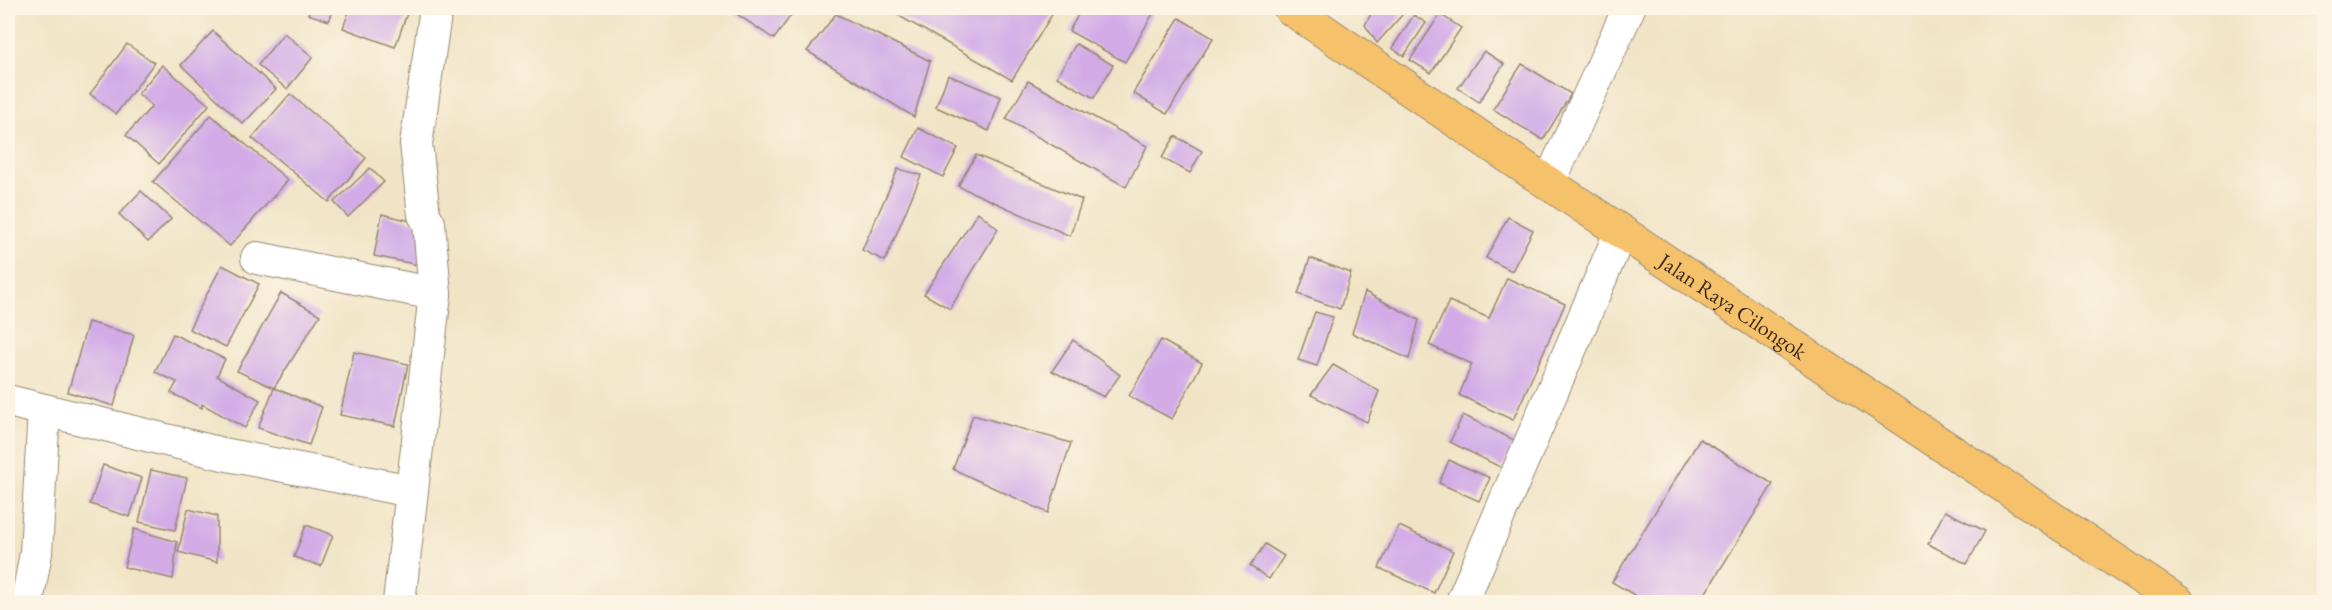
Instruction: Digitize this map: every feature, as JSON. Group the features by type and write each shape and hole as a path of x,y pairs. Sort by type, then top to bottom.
{"highway":[{"name":"Jalan Raya Cilongok","path":"1290,8 2178,603"}],"street":[{"path":"399,603 435,294 429,223 424,215 416,144 436,8"},
{"path":"1549,183 1629,8"},
{"path":"1462,603 1621,231"},
{"path":"257,258 435,294"},
{"path":"8,401 223,454 411,491"},
{"path":"27,603 36,553 44,410"}],"building":[{"path":"310,8 334,8 329,21 308,14"},
{"path":"350,8 409,8 395,47 343,28"},
{"path":"728,8 796,8 774,39"},
{"path":"885,8 1056,8 1012,80"},
{"path":"1082,8 1150,8 1155,10 1125,62 1069,31"},
{"path":"1374,8 1394,8 1402,15 1377,43 1365,25"},
{"path":"836,14 930,61 914,117 807,51"},
{"path":"1440,14 1461,28 1431,73 1410,60"},
{"path":"1414,15 1426,23 1404,56 1392,48"},
{"path":"1179,18 1213,38 1167,114 1133,93"},
{"path":"213,31 276,89 243,124 181,65"},
{"path":"284,33 313,57 287,89 258,65"},
{"path":"127,44 154,63 116,114 90,94"},
{"path":"1076,44 1113,65 1094,98 1057,77"},
{"path":"1484,51 1504,64 1479,102 1458,88"},
{"path":"1522,64 1571,94 1543,140 1493,109"},
{"path":"162,65 209,105 159,164 126,135 152,106 138,94"},
{"path":"948,75 1001,97 989,131 936,107"},
{"path":"1028,81 1147,146 1126,187 1006,119"},
{"path":"290,94 366,158 329,202 252,138"},
{"path":"211,115 288,180 230,246 153,182"},
{"path":"918,128 958,148 943,177 904,157"},
{"path":"1175,136 1202,151 1190,173 1162,158"},
{"path":"976,155 1082,200 1070,236 958,186"},
{"path":"370,168 384,182 348,217 334,202"},
{"path":"898,169 921,175 885,261 862,250"},
{"path":"141,191 171,219 148,242 119,214"},
{"path":"978,212 998,229 950,309 924,294"},
{"path":"382,214 427,225 419,265 374,256"},
{"path":"1508,217 1533,230 1512,271 1486,258"},
{"path":"1310,258 1351,273 1340,309 1298,294"},
{"path":"222,265 259,284 226,347 189,329"},
{"path":"1507,278 1565,304 1513,420 1459,395 1472,364 1429,345 1449,301 1489,318"},
{"path":"1365,292 1419,320 1409,359 1352,333"},
{"path":"281,293 320,315 274,388 237,371"},
{"path":"1315,312 1333,317 1317,366 1298,360"},
{"path":"88,322 134,335 114,406 68,392"},
{"path":"173,334 225,359 217,376 260,400 245,428 202,404 202,408 171,393 177,382 155,372"},
{"path":"1073,340 1120,375 1104,397 1052,371"},
{"path":"1161,340 1202,363 1172,419 1129,396"},
{"path":"354,352 408,364 395,426 340,415"},
{"path":"1333,365 1379,391 1367,422 1311,395"},
{"path":"274,388 322,407 309,445 258,428"},
{"path":"973,415 1071,443 1048,513 953,469"},
{"path":"1463,415 1516,441 1502,468 1450,442"},
{"path":"1700,439 1773,484 1700,602 1646,602 1612,582"},
{"path":"1449,460 1490,478 1479,501 1439,483"},
{"path":"103,465 142,478 130,517 90,504"},
{"path":"151,470 187,478 175,530 139,522"},
{"path":"188,509 217,516 217,562 178,552"},
{"path":"1945,511 1985,531 1967,564 1928,544"},
{"path":"306,525 333,535 321,566 294,557"},
{"path":"1399,526 1453,551 1434,593 1379,568"},
{"path":"134,529 177,542 173,579 124,567"},
{"path":"1265,544 1284,556 1269,579 1250,566"}]}
